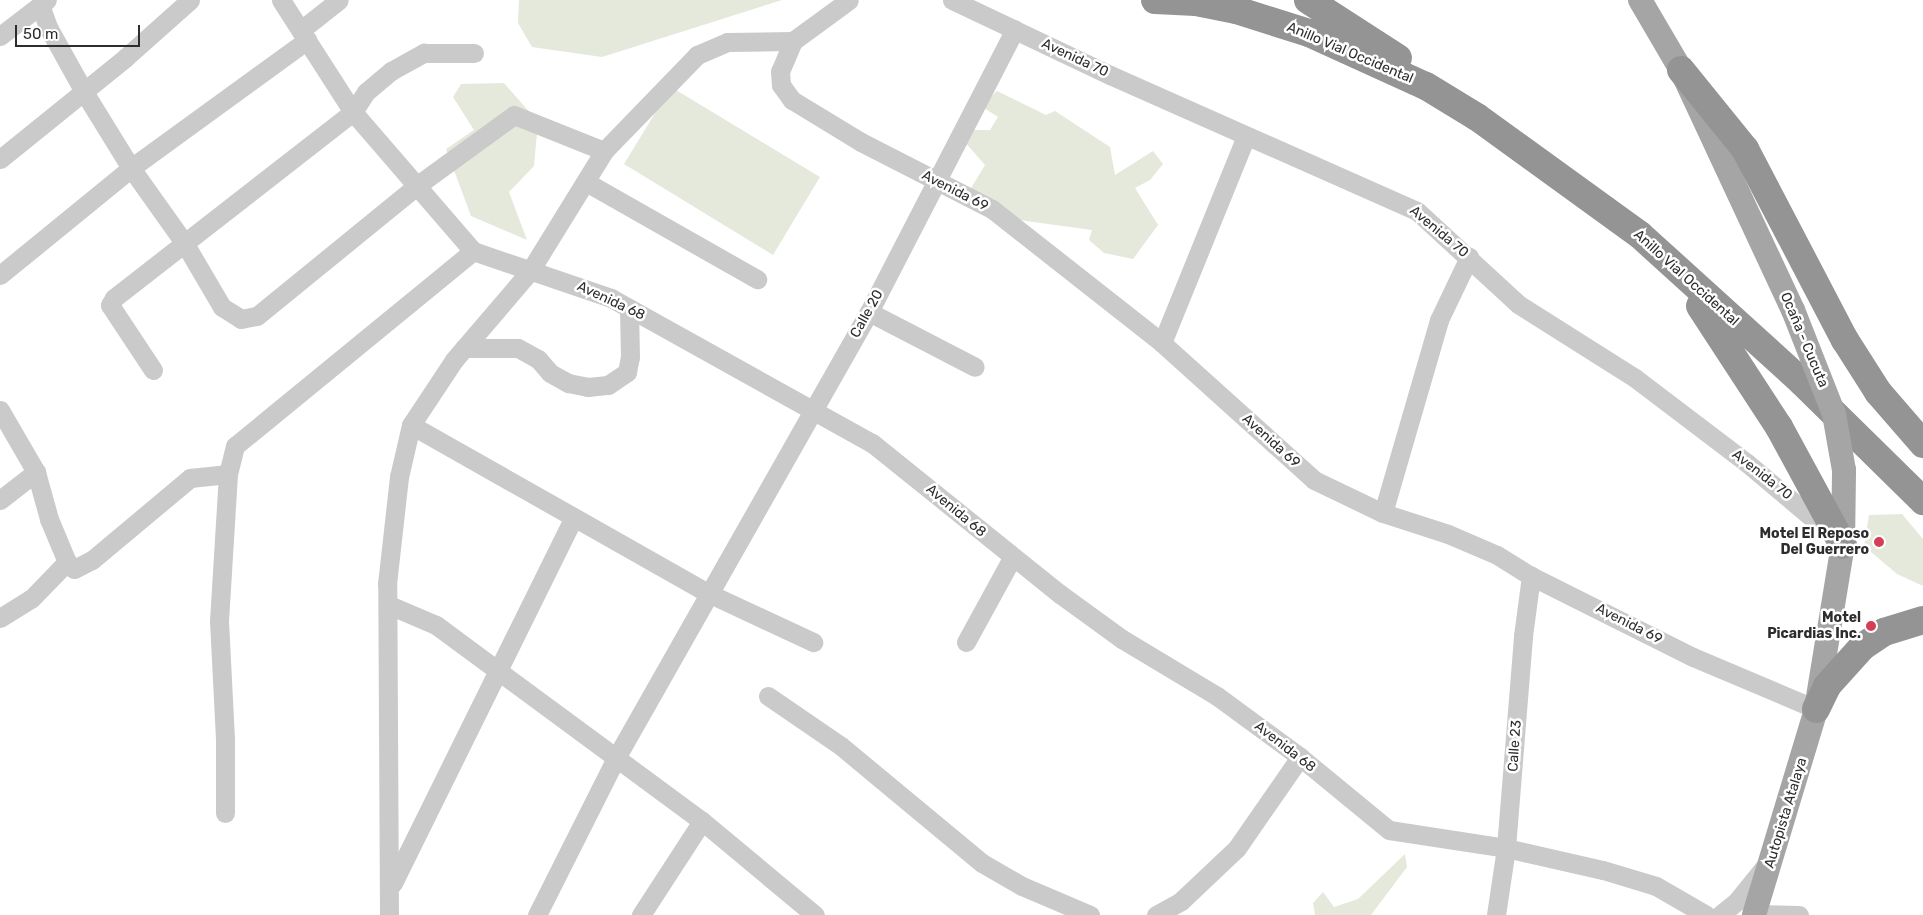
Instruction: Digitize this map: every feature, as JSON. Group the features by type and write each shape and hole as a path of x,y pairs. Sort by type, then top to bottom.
{"highway":[{"name":"Anillo Vial Occidental","path":"1155,0 1196,2 1276,22 1309,33 1426,86 1531,153 1616,216 1802,382 1923,501"},
{"name":"Anillo Vial Occidental","path":"1308,0 1395,55 1426,86"},
{"path":"1681,70 1745,149 1845,340 1878,392 1923,444"},
{"path":"1666,261 1749,378 1843,545"},
{"path":"1816,709 1827,686 1862,646 1884,632 1923,620"}],"main road":[{"name":"Ocaña - Cucuta","path":"1640,0 1681,70 1792,310 1834,414 1844,470 1843,545 1816,709"},
{"name":"Autopista Atalaya","path":"1754,915 1774,856 1816,709"}],"street":[{"path":"0,159 84,92 190,0"},
{"name":"Avenida 68","path":"281,0 353,112 415,187 473,251 530,271 567,281 630,308 813,408 872,443 1012,558 1122,639 1217,696 1300,757 1389,830 1506,848 1603,870 1656,886 1706,915"},
{"path":"0,275 132,168 304,35 340,0"},
{"path":"389,915 391,889 387,584 399,477 411,425 464,348 530,271 604,151 697,55 727,42 793,42 849,0"},
{"name":"Avenida 70","path":"952,0 1246,136 1399,201 1417,211 1518,304 1635,378 1684,414 1799,505 1843,545"},
{"path":"0,36 43,3 48,26 84,92 132,168 185,244 222,307 241,319 257,316 415,187 514,115 604,151"},
{"name":"Calle 20","path":"537,915 616,758 869,312 1015,30"},
{"name":"Avenida 69","path":"793,42 780,71 781,85 792,100 861,142 992,209 1162,343 1314,480 1383,513 1448,534 1497,555 1531,576 1694,657 1816,709"},
{"path":"153,370 110,305 114,298 353,112 366,92 391,71 424,53 474,53"},
{"path":"1162,343 1246,136"},
{"path":"586,182 757,279"},
{"path":"225,814 225,739 218,621 228,474 235,446 473,251"},
{"path":"1383,513 1439,320 1469,257"},
{"path":"464,348 518,348 538,359 550,373 568,382 588,387 608,385 627,372 630,357 630,308"},
{"path":"869,312 975,367"},
{"path":"0,410 36,472 49,519 67,562 74,569 92,560 190,478 228,474"},
{"path":"411,425 710,594 813,642"},
{"path":"0,500 36,472"},
{"path":"391,889 573,518"},
{"path":"966,642 1012,558"},
{"path":"0,618 31,599 67,562"},
{"name":"Calle 23","path":"1496,915 1506,848 1523,636 1531,576"},
{"path":"388,605 436,625 702,821 815,915"},
{"path":"768,696 841,746 982,863 1022,886 1090,915"},
{"path":"1156,915 1181,902 1237,848 1300,757"},
{"path":"641,915 702,821"},
{"path":"1720,915 1737,901 1774,856"},
{"path":"1754,915 1799,915"}],"shaded area":[{"path":"519,0 782,0 602,57 532,47 518,23"},
{"path":"504,83 538,122 534,166 509,192 527,240 471,216 446,149 474,130 453,97 461,84"},
{"path":"671,87 820,177 773,255 624,164"},
{"path":"997,91 1046,115 1055,111 1110,147 1115,175 1153,151 1163,164 1150,180 1135,188 1158,225 1133,259 1104,253 1089,240 1092,230 1019,220 971,188 985,165 964,141 971,130 990,130 998,117 981,106"},
{"path":"1902,514 1923,539 1923,586 1897,574 1864,546 1869,515"},
{"path":"1405,854 1407,867 1371,915 1315,915 1313,903 1323,892 1334,907 1358,899"}],"place":[{"name":"Motel El Reposo Del Guerrero","path":"1879,542"},
{"name":"Motel Picardias Inc.","path":"1871,626"}]}
